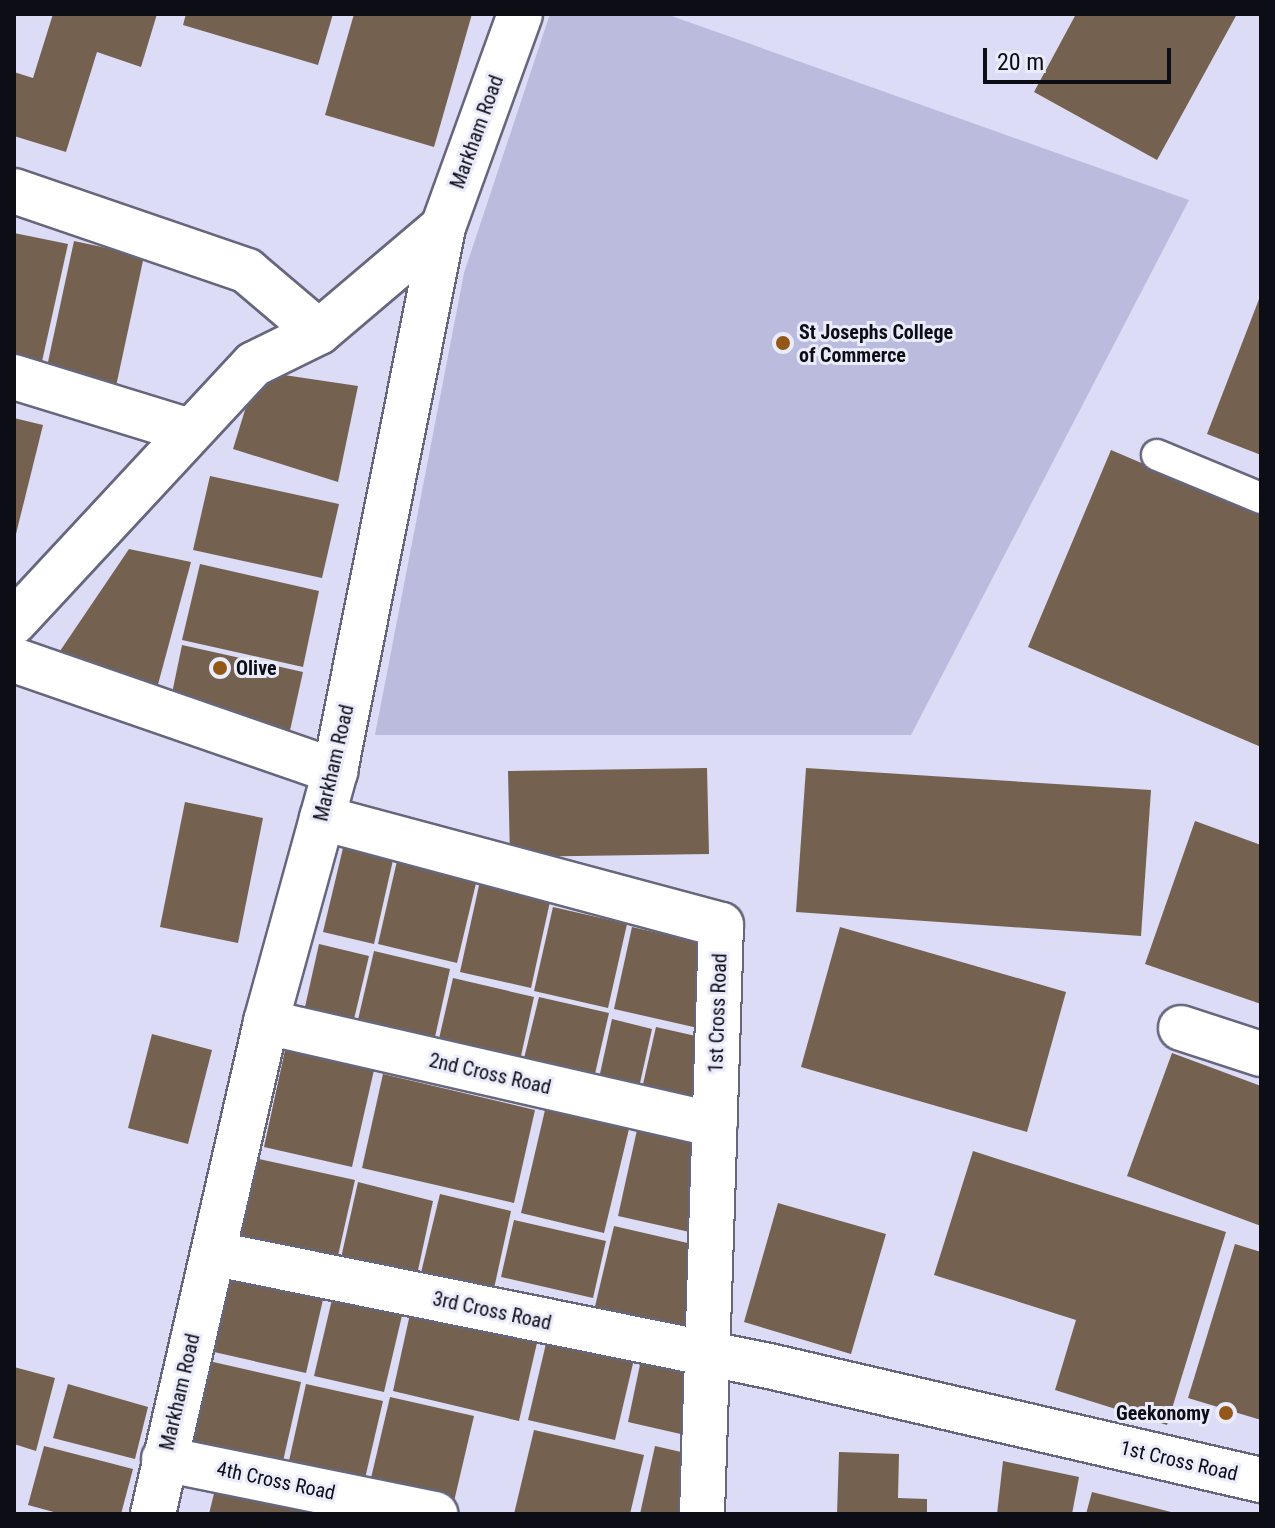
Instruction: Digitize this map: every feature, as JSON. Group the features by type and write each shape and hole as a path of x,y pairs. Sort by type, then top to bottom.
{"street":[{"name":"Markham Road","path":"153,1514 216,1254 266,1022 335,771 443,227 518,15"},
{"path":"14,191 247,271 319,332"},
{"path":"14,622 254,364 319,332 443,227"},
{"path":"14,377 189,431"},
{"path":"14,660 335,771"},
{"name":"1st Cross Road","path":"322,818 721,925 702,1514"},
{"name":"2nd Cross Road","path":"266,1022 714,1125"},
{"path":"1181,1028 1261,1054"},
{"name":"3rd Cross Road","path":"216,1254 707,1356 769,1366"},
{"name":"1st Cross Road","path":"769,1366 1261,1480"},
{"name":"4th Cross Road","path":"164,1459 435,1514"}],"lane":[{"path":"1157,455 1261,498"}],"shaded area":[{"name":"St Josephs College of Commerce","path":"550,14 666,14 1189,200 911,735 375,735 464,273"}],"building":[{"path":"53,14 157,14 141,67 97,52 66,152 14,136 14,72 33,78"},
{"path":"186,14 333,14 318,65 183,25"},
{"path":"354,14 472,14 434,147 325,115"},
{"path":"1076,14 1237,14 1157,160 1034,92"},
{"path":"14,233 68,244 41,366 14,359"},
{"path":"74,241 144,256 115,391 45,376"},
{"path":"1261,294 1261,455 1207,434"},
{"path":"257,371 358,386 338,482 233,449"},
{"path":"14,418 43,425 15,538 14,538"},
{"path":"1111,450 1261,514 1261,747 1028,647"},
{"path":"210,476 339,504 322,578 193,550"},
{"path":"129,549 191,562 153,703 58,654"},
{"path":"200,564 319,591 303,667 182,640"},
{"path":"182,645 303,672 289,735 169,708"},
{"path":"707,768 709,854 510,857 508,771"},
{"path":"806,768 1151,790 1141,936 796,912"},
{"path":"185,802 263,818 238,943 160,927"},
{"path":"1195,821 1261,845 1261,1004 1145,964"},
{"path":"343,848 393,860 374,944 323,932"},
{"path":"397,861 477,879 457,963 378,944"},
{"path":"480,881 551,897 531,988 460,972"},
{"path":"553,907 627,924 608,1008 534,991"},
{"path":"632,927 716,946 698,1028 614,1009"},
{"path":"840,927 1066,992 1027,1132 801,1067"},
{"path":"319,944 369,956 350,1036 301,1025"},
{"path":"374,951 450,969 431,1055 354,1037"},
{"path":"453,978 534,997 517,1074 435,1056"},
{"path":"539,997 609,1013 591,1091 520,1075"},
{"path":"612,1019 652,1029 636,1101 596,1092"},
{"path":"656,1027 709,1039 693,1105 641,1093"},
{"path":"152,1034 212,1050 188,1144 128,1128"},
{"path":"285,1050 374,1070 352,1167 264,1147"},
{"path":"1172,1053 1261,1086 1261,1226 1127,1176"},
{"path":"383,1074 535,1110 514,1203 362,1168"},
{"path":"545,1110 629,1129 604,1233 521,1213"},
{"path":"637,1130 722,1150 703,1235 618,1216"},
{"path":"973,1151 1226,1232 1167,1425 1055,1390 1076,1320 934,1275"},
{"path":"259,1159 355,1180 335,1269 239,1247"},
{"path":"358,1182 433,1201 415,1284 339,1267"},
{"path":"440,1194 511,1211 493,1293 420,1277"},
{"path":"778,1203 886,1234 851,1354 744,1322"},
{"path":"514,1220 606,1241 593,1298 501,1277"},
{"path":"614,1226 705,1247 685,1336 593,1315"},
{"path":"1235,1244 1261,1252 1261,1420 1188,1398"},
{"path":"234,1270 325,1291 306,1373 214,1352"},
{"path":"334,1291 404,1307 384,1392 314,1376"},
{"path":"412,1305 539,1334 519,1421 393,1391"},
{"path":"548,1335 635,1355 615,1440 528,1420"},
{"path":"642,1355 700,1368 685,1435 628,1422"},
{"path":"209,1361 301,1382 281,1470 190,1449"},
{"path":"14,1367 55,1378 36,1451 14,1444"},
{"path":"68,1384 148,1407 135,1459 53,1438"},
{"path":"306,1384 383,1401 363,1487 287,1470"},
{"path":"390,1397 474,1416 452,1510 368,1491"},
{"path":"534,1430 644,1455 630,1514 514,1514"},
{"path":"44,1446 133,1469 121,1514 61,1514 28,1505"},
{"path":"655,1446 703,1457 691,1514 640,1514"},
{"path":"839,1452 899,1454 898,1498 927,1499 927,1514 837,1514"},
{"path":"1003,1461 1079,1477 1072,1514 997,1514"},
{"path":"217,1481 315,1504 313,1514 209,1514"},
{"path":"1092,1492 1175,1513 1175,1514 1086,1514"}],"place":[{"name":"St Josephs College of Commerce","path":"783,343"},
{"name":"Olive","path":"220,668"},
{"name":"Geekonomy","path":"1226,1413"}]}
